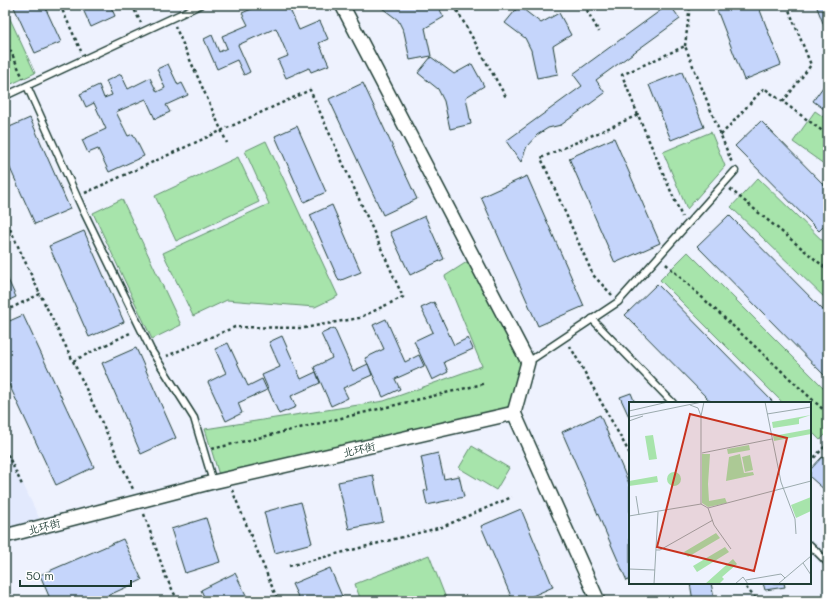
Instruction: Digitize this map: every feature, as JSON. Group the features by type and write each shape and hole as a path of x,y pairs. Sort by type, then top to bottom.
{"street":[{"path":"342,5 528,362 514,413 598,601"},
{"name":"北环街","path":"5,536 213,482 514,413"}],"lane":[{"path":"5,96 200,5"},
{"path":"27,86 77,197 151,350 194,418 213,482"},
{"path":"528,362 618,302 735,171"},
{"path":"592,319 672,402"},
{"path":"811,546 828,563"}],"path":[{"path":"60,5 84,59"},
{"path":"132,5 144,31"},
{"path":"454,5 507,99"},
{"path":"584,5 599,32"},
{"path":"690,5 685,46 735,171"},
{"path":"783,102 811,65 787,5"},
{"path":"172,18 227,143"},
{"path":"5,39 27,86"},
{"path":"685,46 622,75 686,226"},
{"path":"721,135 764,88 828,135"},
{"path":"77,197 310,90 403,297 359,318 304,328 236,327 158,361"},
{"path":"618,302 593,275 541,158 638,115"},
{"path":"723,184 828,270"},
{"path":"5,218 139,501 166,577 178,601"},
{"path":"658,257 828,414"},
{"path":"5,311 40,294"},
{"path":"73,361 140,328"},
{"path":"565,337 629,452"},
{"path":"204,451 483,384"},
{"path":"811,461 828,443"},
{"path":"5,449 23,487"},
{"path":"227,479 278,601"},
{"path":"289,566 442,528 512,497"},
{"path":"743,584 758,601"}],"shaded area":[{"path":"5,446 43,526 5,536"}],"green space":[{"path":"5,8 35,73 5,87"},
{"path":"815,111 828,120 828,167 793,142"},
{"path":"711,132 725,166 687,209 663,152"},
{"path":"266,141 338,296 315,307 227,300 193,316 163,253 269,204 245,151"},
{"path":"238,157 259,202 176,241 155,196"},
{"path":"758,178 828,246 828,301 731,207"},
{"path":"122,199 181,325 152,339 93,213"},
{"path":"688,252 828,392 828,432 820,440 811,431 811,402 782,402 660,280"},
{"path":"470,260 521,365 509,408 219,475 205,429 384,401 482,366 445,276"},
{"path":"472,446 509,468 496,490 459,468"},
{"path":"429,555 447,601 361,601 355,584"}],"building":[{"path":"13,5 44,5 61,42 35,53"},
{"path":"81,5 110,5 115,16 91,27"},
{"path":"261,5 288,5 299,30 320,21 328,39 319,43 329,65 311,72 309,68 286,78 278,60 288,56 276,28 238,45 250,72 244,75 237,60 217,69 204,39 212,35 219,52 227,48 222,36 248,25 242,13"},
{"path":"378,5 437,5 444,17 425,28 431,56 410,60 404,32 398,20"},
{"path":"670,5 680,19 596,80 605,93 561,125 548,128 537,135 527,146 521,162 506,141 582,86 573,74"},
{"path":"715,5 758,5 781,65 744,80"},
{"path":"816,5 828,5 828,36"},
{"path":"519,6 541,23 559,13 571,35 553,46 558,74 537,78 531,50 525,38 505,23"},
{"path":"431,57 454,74 472,64 484,86 466,97 471,124 450,129 444,101 438,89 418,73"},
{"path":"168,64 178,85 182,83 188,95 166,105 170,112 155,119 146,99 116,112 128,136 133,134 144,156 109,172 98,149 88,153 82,140 106,129 94,103 86,107 80,94 99,85 104,98 112,95 106,81 121,74 128,89 150,78 157,92 165,88 157,69"},
{"path":"682,72 704,127 671,140 649,85"},
{"path":"828,80 828,112 813,101"},
{"path":"363,83 417,199 383,215 329,99"},
{"path":"30,118 70,209 35,224 5,157 5,129"},
{"path":"761,121 828,189 828,222 819,231 735,146"},
{"path":"297,126 326,192 304,202 275,136"},
{"path":"614,138 660,243 615,263 569,158"},
{"path":"527,176 584,306 538,326 481,197"},
{"path":"332,205 361,272 339,281 310,215"},
{"path":"729,215 828,315 828,379 697,246"},
{"path":"425,216 444,259 410,275 390,232"},
{"path":"84,231 124,322 89,337 49,246"},
{"path":"5,273 16,297 5,302"},
{"path":"657,284 773,402 711,402 625,315"},
{"path":"434,302 454,345 468,338 473,349 444,362 448,372 432,380 414,341 433,332 421,308"},
{"path":"23,315 94,467 56,485 5,376 5,323"},
{"path":"386,319 405,362 419,355 424,366 395,379 400,389 383,397 365,358 384,349 373,325"},
{"path":"334,328 353,371 368,364 372,375 343,388 348,398 331,406 314,367 332,358 321,334"},
{"path":"282,336 301,379 316,372 320,383 291,396 296,407 279,414 262,375 280,367 269,342"},
{"path":"228,343 248,386 262,379 267,390 238,403 242,413 226,421 208,382 226,373 215,349"},
{"path":"136,348 176,438 141,454 102,363"},
{"path":"631,393 635,402 629,402 629,417 620,397"},
{"path":"600,415 629,484 629,580 627,581 562,432"},
{"path":"438,453 444,479 459,476 464,497 427,505 424,491 428,490 421,457"},
{"path":"822,457 828,463 828,504 826,491 811,478 811,469"},
{"path":"373,475 383,522 349,529 338,482"},
{"path":"301,502 312,543 275,553 264,512"},
{"path":"521,509 553,587 521,601 513,601 481,526"},
{"path":"206,518 220,562 185,573 171,529"},
{"path":"123,539 142,580 96,601 51,601 40,575"},
{"path":"330,568 344,601 300,601 292,584"},
{"path":"235,573 249,601 206,601 201,590"},
{"path":"690,584 711,584 714,598 693,601"},
{"path":"763,584 784,584 785,587 765,590"}]}
